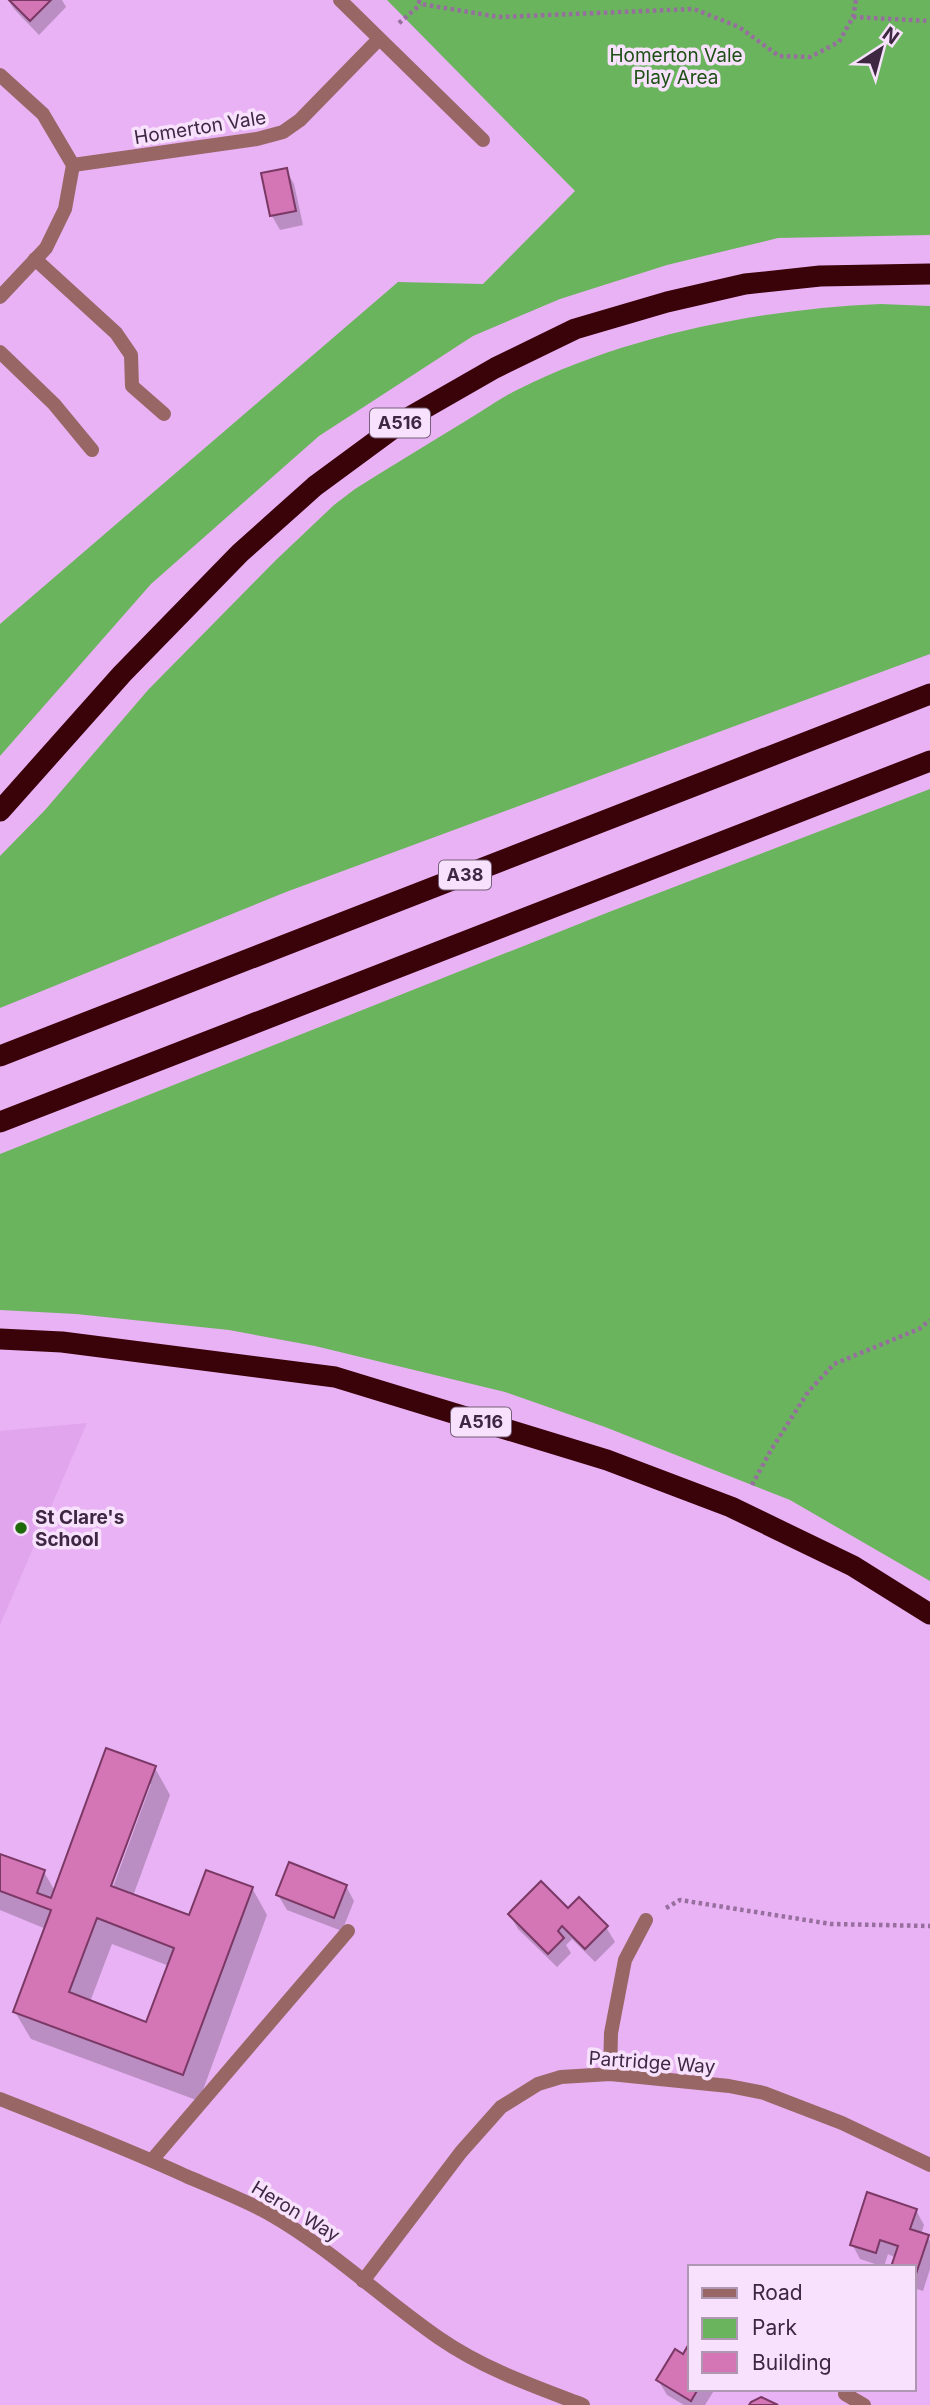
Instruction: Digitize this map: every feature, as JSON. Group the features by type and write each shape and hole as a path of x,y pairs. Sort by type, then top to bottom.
{"highway":[{"name":"A516","path":"0,811 122,674 240,553 315,486 406,418 495,368 575,329 667,302 746,284 820,276 930,274"},
{"name":"A38","path":"0,1056 930,694"},
{"path":"0,1122 930,761"},
{"name":"A516","path":"0,1339 62,1342 335,1377 607,1460 741,1512 853,1566 930,1614"}],"street":[{"path":"340,0 483,140"},
{"name":"Homerton Vale","path":"73,165 257,139 282,132 300,120 379,39"},
{"path":"0,75 43,114 73,165 65,209 46,248 0,296"},
{"path":"35,259 116,333 131,355 132,386 163,414"},
{"path":"0,352 54,404 92,450"},
{"path":"610,2074 611,2033 625,1960 646,1920"},
{"path":"152,2160 348,1931"},
{"name":"Partridge Way","path":"363,2281 461,2152 501,2107 538,2084 561,2077 610,2074 729,2086 764,2093 842,2123 930,2165"},
{"name":"Heron Way","path":"3,2101 101,2138 268,2213 318,2244 442,2340 488,2367 583,2405"},
{"path":"845,2395 864,2405"}],"path":[{"path":"418,0 421,4 499,17 694,9 739,27 779,56 800,57 810,57 839,42 853,18 856,0"},
{"path":"853,18 930,21"},
{"path":"741,1512 771,1450 808,1392 834,1364 919,1329 930,1320"},
{"path":"646,1920 680,1900 831,1924 930,1926"}],"shaded area":[{"name":"St Clare's School","path":"87,1423 0,1625 0,1431"}],"green space":[{"name":"Homerton Vale Play Area","path":"387,0 930,0 930,235 778,238 667,265 560,299 473,336 319,436 151,584 0,756 0,624 398,282 483,284 575,191"},
{"path":"881,304 930,306 930,654 286,892 0,1008 0,856 45,810 148,690 334,505 355,489 505,396 604,354 696,328 742,319"},
{"path":"930,789 930,1581 790,1500 605,1427 505,1392 315,1346 229,1330 76,1314 0,1310 0,1154 609,912"}],"building":[{"path":"9,0 51,0 30,21"},
{"path":"287,168 296,211 270,216 261,173"},
{"path":"106,1748 156,1766 111,1886 189,1915 206,1870 253,1887 183,2075 13,2012 51,1910 0,1891 0,1854 45,1870 37,1893 51,1898","holes":["97,1918 174,1948 146,2022 69,1992"]},
{"path":"289,1862 347,1885 334,1918 276,1895"},
{"path":"541,1881 568,1908 579,1897 608,1926 585,1949 562,1926 558,1931 564,1938 548,1954 508,1914"},
{"path":"867,2192 917,2209 910,2229 929,2235 916,2274 916,2265 892,2265 898,2246 880,2240 876,2253 850,2245"},
{"path":"688,2345 688,2391 697,2391 691,2401 656,2380 675,2349 683,2354"},
{"path":"761,2397 778,2405 749,2405"}],"place":[{"name":"St Clare's School","path":"21,1528"}]}
